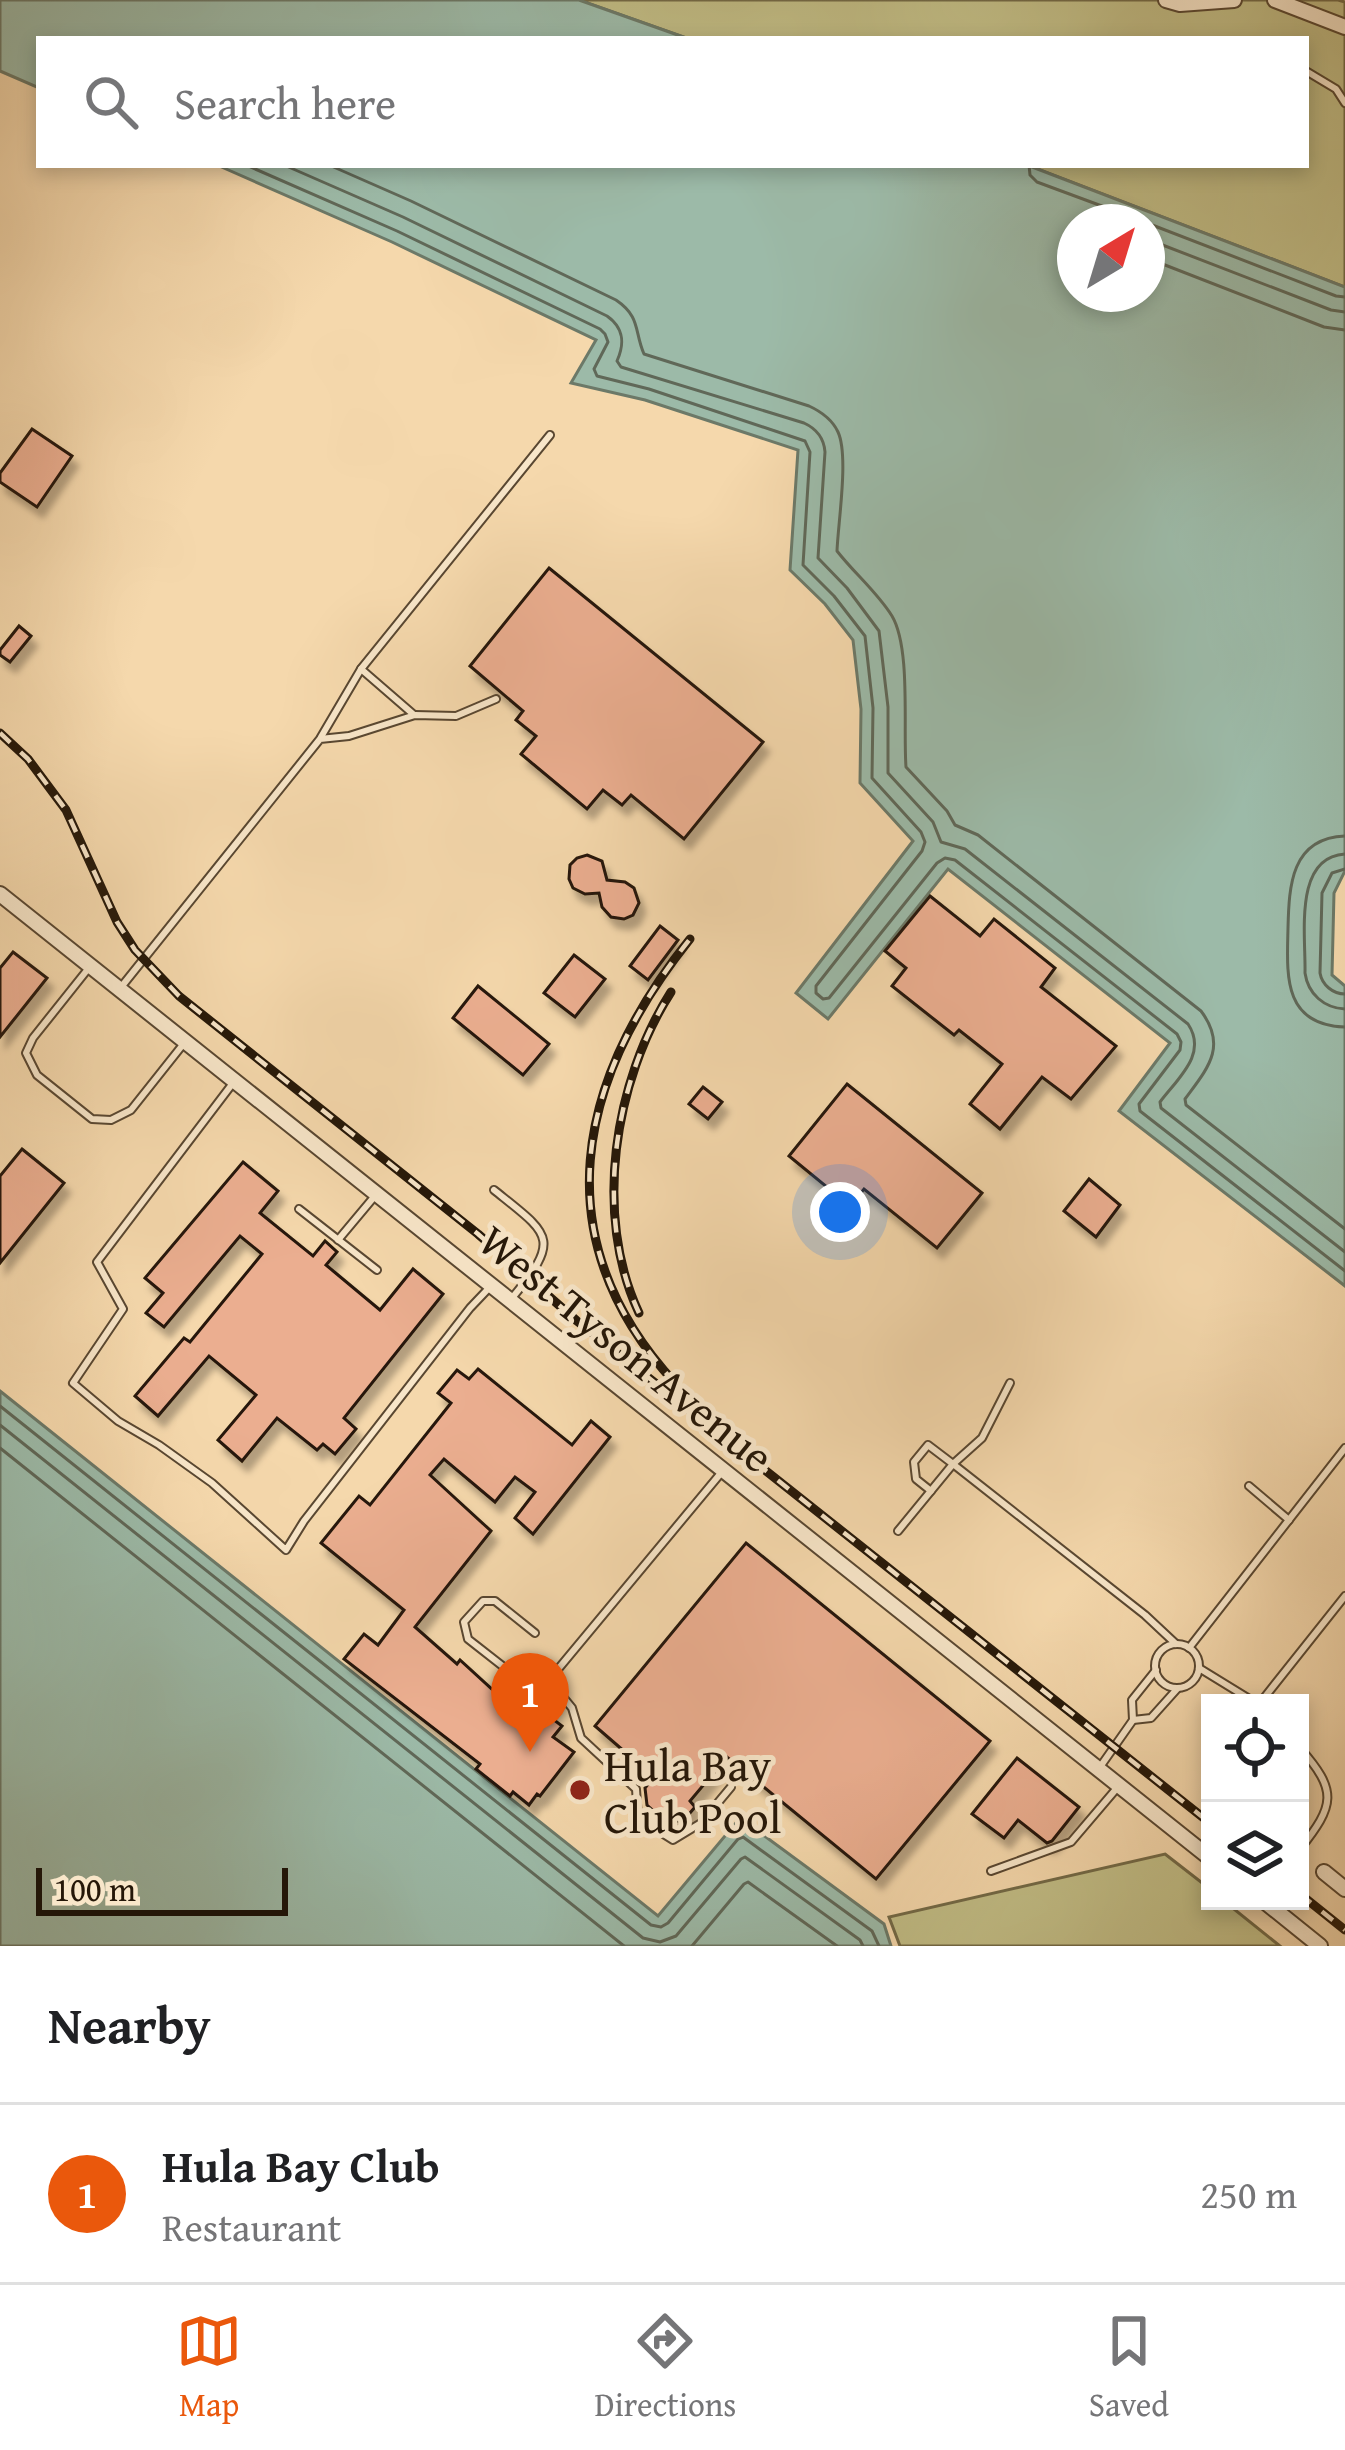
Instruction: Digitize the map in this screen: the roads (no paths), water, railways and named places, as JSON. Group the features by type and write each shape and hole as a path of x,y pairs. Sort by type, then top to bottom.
{"street":[{"path":"1166,0 1180,4 1234,0"},
{"path":"1275,0 1345,27"},
{"name":"West Tyson Avenue","path":"0,894 1201,1851"},
{"path":"1324,1872 1345,1889"},
{"path":"1275,1910 1320,1946"}],"lane":[{"path":"1309,73 1336,89 1345,103"},
{"path":"120,989 320,739 361,669 550,434"},
{"path":"361,669 415,715"},
{"path":"320,739 350,736 415,715 456,716 496,699"},
{"path":"90,966 26,1053 37,1075 74,1105 92,1119 111,1120 130,1110 185,1041"},
{"path":"235,1081 97,1262 123,1310 73,1383 118,1421 212,1483 286,1550 491,1285"},
{"path":"494,1190 537,1224 544,1240 537,1268 510,1300"},
{"path":"338,1240 376,1194"},
{"path":"299,1209 377,1270"},
{"path":"898,1531 953,1464 982,1438 1010,1383"},
{"path":"931,1491 916,1479 914,1462 928,1444 1197,1657 1196,1679 1177,1688 1151,1718 1133,1720"},
{"path":"1189,1648 1345,1448"},
{"path":"550,1680 723,1470"},
{"path":"1249,1486 1289,1520"},
{"path":"1265,1694 1345,1596"},
{"path":"536,1633 495,1601 483,1601 464,1622 467,1639 514,1675 550,1680 572,1708 580,1738 636,1789 638,1818 673,1840 701,1823 731,1786"},
{"path":"1099,1769 1133,1720 1132,1700 1156,1670 1160,1653 1176,1644"},
{"path":"1199,1668 1243,1694"},
{"path":"1156,1670 1164,1684 1177,1688"},
{"path":"1309,1758 1323,1774 1329,1803 1309,1837"},
{"path":"991,1871 1071,1842 1119,1786"}],"water":[{"path":"0,0 579,0 681,36 36,36 36,87 0,71"},
{"path":"224,168 1035,168 1129,204 1057,204 1057,312 1165,312 1165,218 1345,287 1345,871 1334,893 1332,975 1345,986 1345,1286 1119,1111 1170,1043 948,869 828,1019 796,993 913,841 860,783 861,709 853,640 790,570 798,450 645,400 571,383 596,340"},
{"path":"0,1391 658,1916 740,1818 884,1924 891,1946 0,1946"}],"railway":[{"path":"0,733 28,759 66,810 117,922 135,950 179,996 478,1234 577,1321 1201,1816"},
{"path":"675,1383 633,1328 606,1273 592,1217 590,1160 600,1104 621,1048 651,993 690,939"},
{"path":"639,1313 617,1234 616,1149 635,1066 671,992"},
{"path":"1309,1901 1345,1930"}],"place":[{"name":"Hula Bay Club","path":"530,1752"},
{"name":"Hula Bay Club Pool","path":"580,1790"}]}
